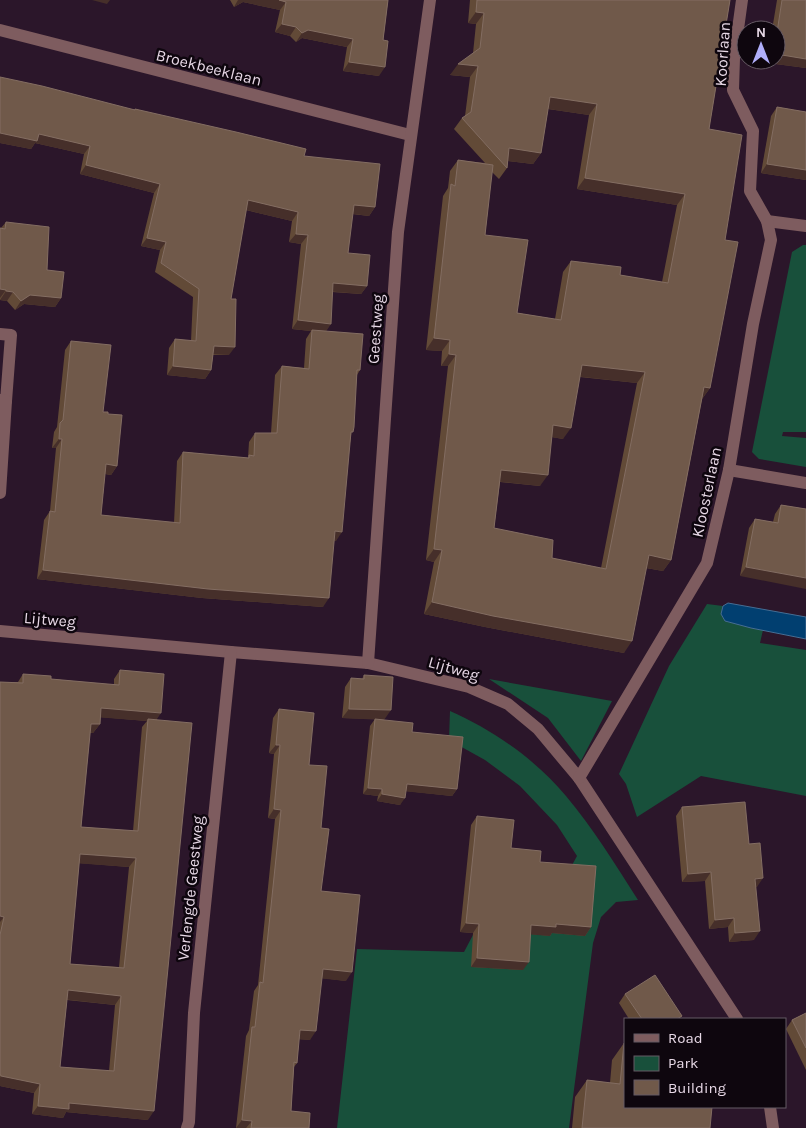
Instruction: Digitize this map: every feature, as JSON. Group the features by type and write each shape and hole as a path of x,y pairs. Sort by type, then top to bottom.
{"street":[{"name":"Geestweg","path":"368,663 398,232 430,0"},
{"name":"Koorlaan","path":"742,0 734,58 734,90 752,130 750,191 767,221"},
{"name":"Broekbeeklaan","path":"0,30 410,135"},
{"path":"767,221 806,226"},
{"name":"Kloosterlaan","path":"579,778 707,563 729,470 753,324 771,240 767,221"},
{"path":"0,334 11,334 3,400 0,493"},
{"path":"729,470 806,483"},
{"name":"Lijtweg","path":"0,631 368,663 469,687 508,704 538,729 579,778 736,1018"},
{"name":"Verlengde Geestweg","path":"187,1128 189,1122 194,1013 231,652"},
{"path":"770,1108 773,1128"}],"green space":[{"path":"806,245 806,432 783,432 782,436 806,438 806,467 759,459 752,452 792,252"},
{"path":"707,604 723,606 721,614 725,621 763,630 760,643 806,650 806,796 701,776 637,817 626,784 619,774 669,666"},
{"path":"489,679 612,701 581,761 548,718"},
{"path":"450,711 497,736 527,758 554,783 595,833 638,900 616,902 601,917 593,943 569,1128 337,1128 357,949 464,952 474,933 565,878 577,856 557,825 520,786 485,760 449,740"}],"water":[{"path":"728,603 806,617 806,639 725,621 721,614 723,606"}],"building":[{"path":"279,0 388,0 383,40 388,41 385,67 349,62 353,39 308,30 302,33 296,27 282,24 286,2"},
{"path":"477,0 730,0 709,129 742,135 725,240 738,242 710,388 704,387 671,560 649,555 632,641 493,616 432,602 442,550 434,549 456,355 449,354 450,340 434,338 451,184 455,186 458,160 493,165 485,235 528,240 517,313 561,320 571,261 621,267 620,275 668,283 685,194 585,178 597,104 550,97 541,153 509,148 507,168 462,118 471,112 478,66 458,64 480,48 484,13 476,12","holes":["582,365 645,372 606,569 552,558 553,540 494,528 501,470 548,475 553,425 571,428"]},
{"path":"782,0 806,0 806,59 786,56 786,20 779,20"},
{"path":"0,77 306,149 304,156 380,164 375,207 354,205 348,253 370,255 367,286 333,283 331,324 298,320 308,235 296,234 298,212 248,200 231,299 236,299 235,347 214,346 211,370 173,366 175,339 196,341 199,289 161,263 166,242 147,238 160,184 86,165 90,146 39,134 37,141 0,133"},
{"path":"777,107 806,112 806,170 767,164"},
{"path":"6,222 49,227 47,270 64,272 61,298 30,295 21,301 13,292 0,289 0,228 5,229"},
{"path":"312,330 363,334 360,370 357,370 354,427 353,432 351,432 342,532 335,531 329,598 208,589 43,570 50,511 55,512 62,439 59,439 60,423 63,420 71,341 111,345 103,412 122,415 117,466 106,464 101,515 180,523 183,452 249,458 249,455 254,456 255,433 277,433 282,366 309,369"},
{"path":"781,505 806,509 806,578 746,567 755,519 778,523"},
{"path":"120,670 164,674 161,713 101,708 100,724 91,724 81,827 138,831 148,719 192,723 154,1111 69,1103 69,1109 38,1106 40,1084 1,1076 0,1074 0,935 4,917 0,916 0,682 23,683 23,674 51,676 51,679 119,685","holes":["80,854 136,858 124,968 70,964","68,990 121,996 114,1071 60,1067"]},
{"path":"364,675 393,677 391,710 349,709 351,678 364,679"},
{"path":"279,709 314,713 309,765 327,766 321,828 329,829 321,891 360,895 352,972 323,969 316,1031 300,1030 297,1063 294,1062 291,1111 310,1113 309,1128 251,1128 252,1121 242,1120 252,1027 255,1027 260,982 263,983 281,810 274,809 280,745 276,745"},
{"path":"375,719 413,723 412,732 463,737 457,789 407,784 405,798 382,794 382,789 368,788"},
{"path":"745,802 749,844 760,843 763,878 755,879 760,931 735,933 734,918 715,920 711,872 688,874 682,807"},
{"path":"477,816 514,820 511,848 541,851 540,862 596,866 591,927 556,924 556,927 531,925 529,962 477,958 479,924 466,923"},
{"path":"655,975 682,1016 679,1018 641,1018 625,994"},
{"path":"806,1013 806,1048 792,1020"},
{"path":"624,1043 624,1108 712,1108 710,1128 582,1128 587,1080 620,1084"}]}
